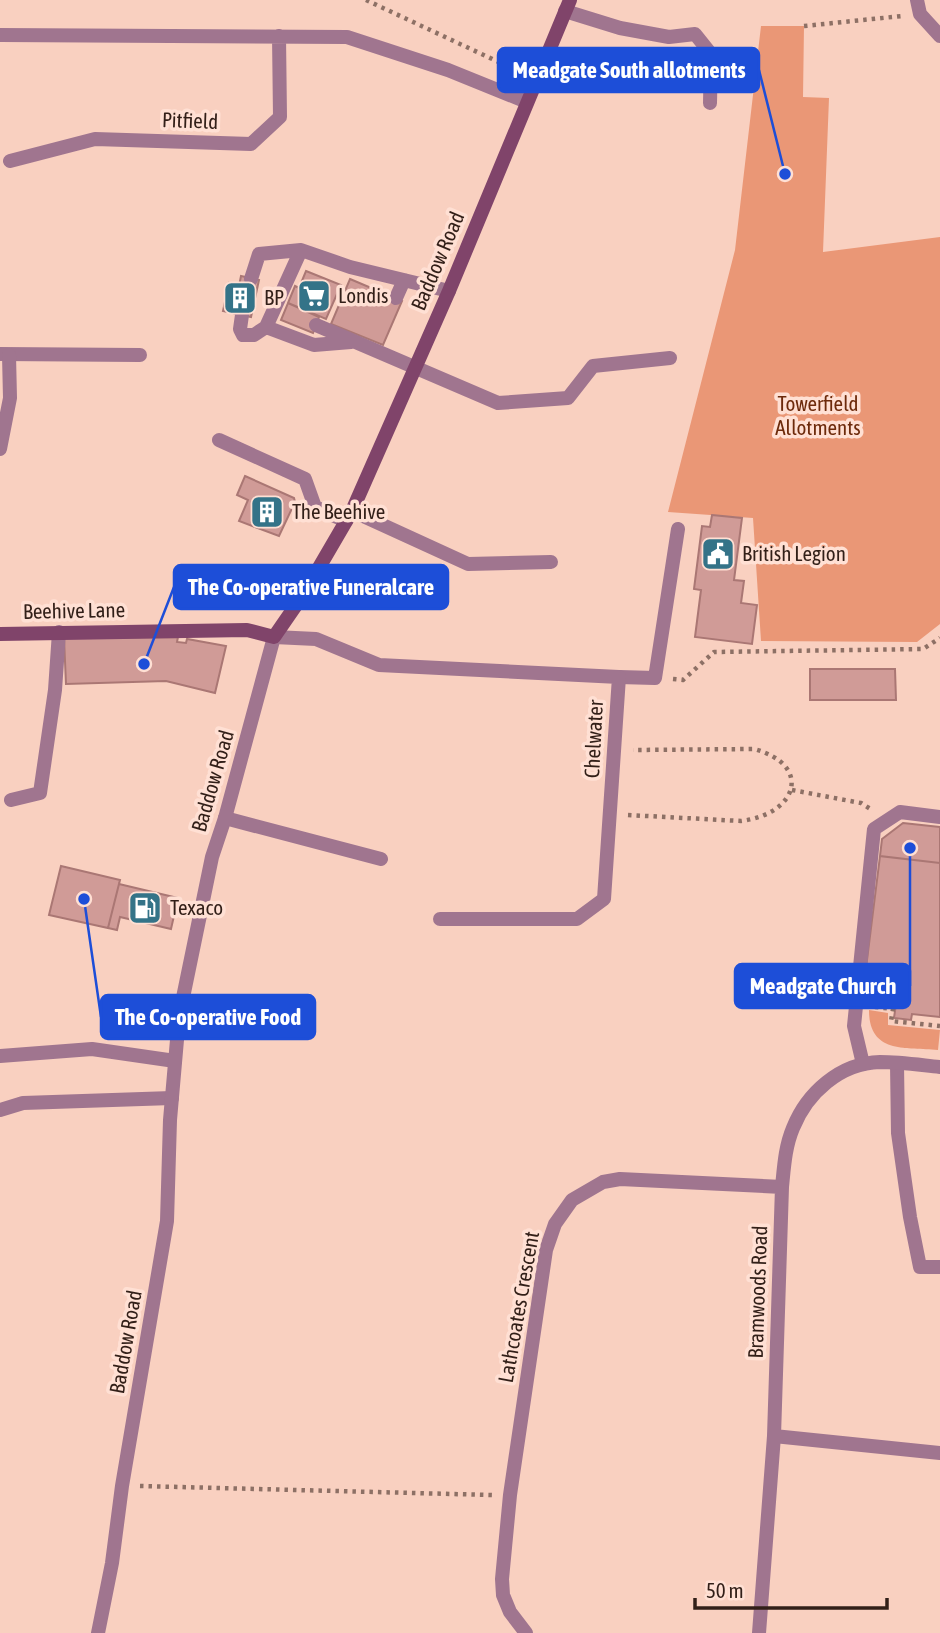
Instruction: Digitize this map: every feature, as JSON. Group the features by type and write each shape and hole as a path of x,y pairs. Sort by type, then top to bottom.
{"main road":[{"name":"Baddow Road","path":"274,637 303,595 349,516 449,291 567,6"},
{"name":"Beehive Lane","path":"0,634 247,630 274,637"}],"street":[{"path":"567,6 620,28 669,37 695,34 711,54 710,103"},
{"path":"919,7 940,36"},
{"path":"0,35 347,37 448,69 527,102"},
{"name":"Pitfield","path":"10,161 95,139 251,144 280,117 279,36"},
{"path":"251,279 259,254 300,250 359,276 383,275 449,291"},
{"path":"242,315 240,329 243,335 254,335 266,327 280,309 300,250"},
{"path":"376,290 383,275"},
{"path":"396,298 404,280"},
{"path":"316,325 336,330 376,347 415,368 498,403 568,398 593,366 670,359"},
{"path":"266,327 314,345 355,338"},
{"path":"0,449 10,398 4,354 139,355"},
{"path":"219,440 304,479 315,507 349,516 468,564 551,562"},
{"path":"619,677 654,678 678,529"},
{"path":"11,800 40,793 55,691 58,632"},
{"name":"Chelwater","path":"274,637 316,639 379,665 619,677 604,899 577,919 440,919"},
{"name":"Baddow Road","path":"98,1633 112,1563 122,1486 167,1221 172,1098 182,1003 212,857 274,637"},
{"path":"863,1065 854,1026 874,829 900,812 940,817"},
{"path":"225,818 381,859"},
{"path":"0,1056 92,1049 175,1061"},
{"path":"897,1064 898,1133 920,1267 940,1267"},
{"name":"Bramwoods Road","path":"759,1633 774,1436 782,1187 787,1146 793,1127 816,1092 830,1079 845,1071 863,1065 940,1067"},
{"path":"0,1110 23,1103 172,1098"},
{"name":"Lathcoates Crescent","path":"526,1633 510,1612 503,1595 502,1579 510,1495 541,1273 555,1224 567,1205 588,1189 603,1182 620,1179 782,1187"},
{"path":"774,1436 940,1453"}],"path":[{"path":"366,0 537,79"},
{"path":"804,26 919,7"},
{"path":"654,678 683,680 714,652 923,649 940,638"},
{"path":"610,814 741,821 773,813 786,802 792,790 788,773 781,762 771,754 754,749 614,750"},
{"path":"792,790 861,803 887,820"},
{"path":"856,1005 892,1009 891,1021 940,1026"},
{"path":"122,1486 510,1495"}],"green space":[{"name":"Towerfield Allotments","path":"761,26 804,26 803,97 829,98 823,252 940,237 940,624 917,642 761,641 753,518 668,512 735,250"},
{"path":"869,1010 888,1013 888,1025 940,1030 938,1050 902,1048 882,1041 875,1034"}],"building":[{"name":"Londis","path":"306,271 341,285 326,319 288,303 295,286 299,288"},
{"name":"BP","path":"241,276 259,280 251,317 223,311 229,283 239,286"},
{"name":"BP","path":"350,279 402,301 383,345 331,324"},
{"path":"288,303 319,317 313,333 281,320"},
{"name":"The Beehive","path":"245,476 294,498 295,502 279,536 239,521 248,500 237,495"},
{"name":"British Legion","path":"712,515 742,518 734,580 744,581 741,603 757,605 752,644 695,637 701,590 694,589 702,526 710,527"},
{"path":"178,637 177,642 186,643 187,639 226,646 215,693 166,681 66,684 64,638"},
{"path":"810,669 895,669 896,700 810,700"},
{"path":"903,823 940,827 940,863 880,856 882,839"},
{"path":"880,856 940,863 940,1017 912,1014 911,1020 894,1018 896,1004 862,1000"},
{"path":"61,866 120,880 108,928 49,915"},
{"name":"Texaco","path":"119,884 178,898 171,929 120,917 117,930 108,928"}],"place":[{"name":"Meadgate South allotments","path":"785,174"},
{"name":"Londis","path":"314,296"},
{"name":"BP","path":"240,298"},
{"name":"The Beehive","path":"267,512"},
{"name":"British Legion","path":"718,554"},
{"name":"The Co-operative Funeralcare","path":"144,664"},
{"name":"Meadgate Church","path":"910,848"},
{"name":"The Co-operative Food","path":"84,899"},
{"name":"Texaco","path":"145,908"}]}
